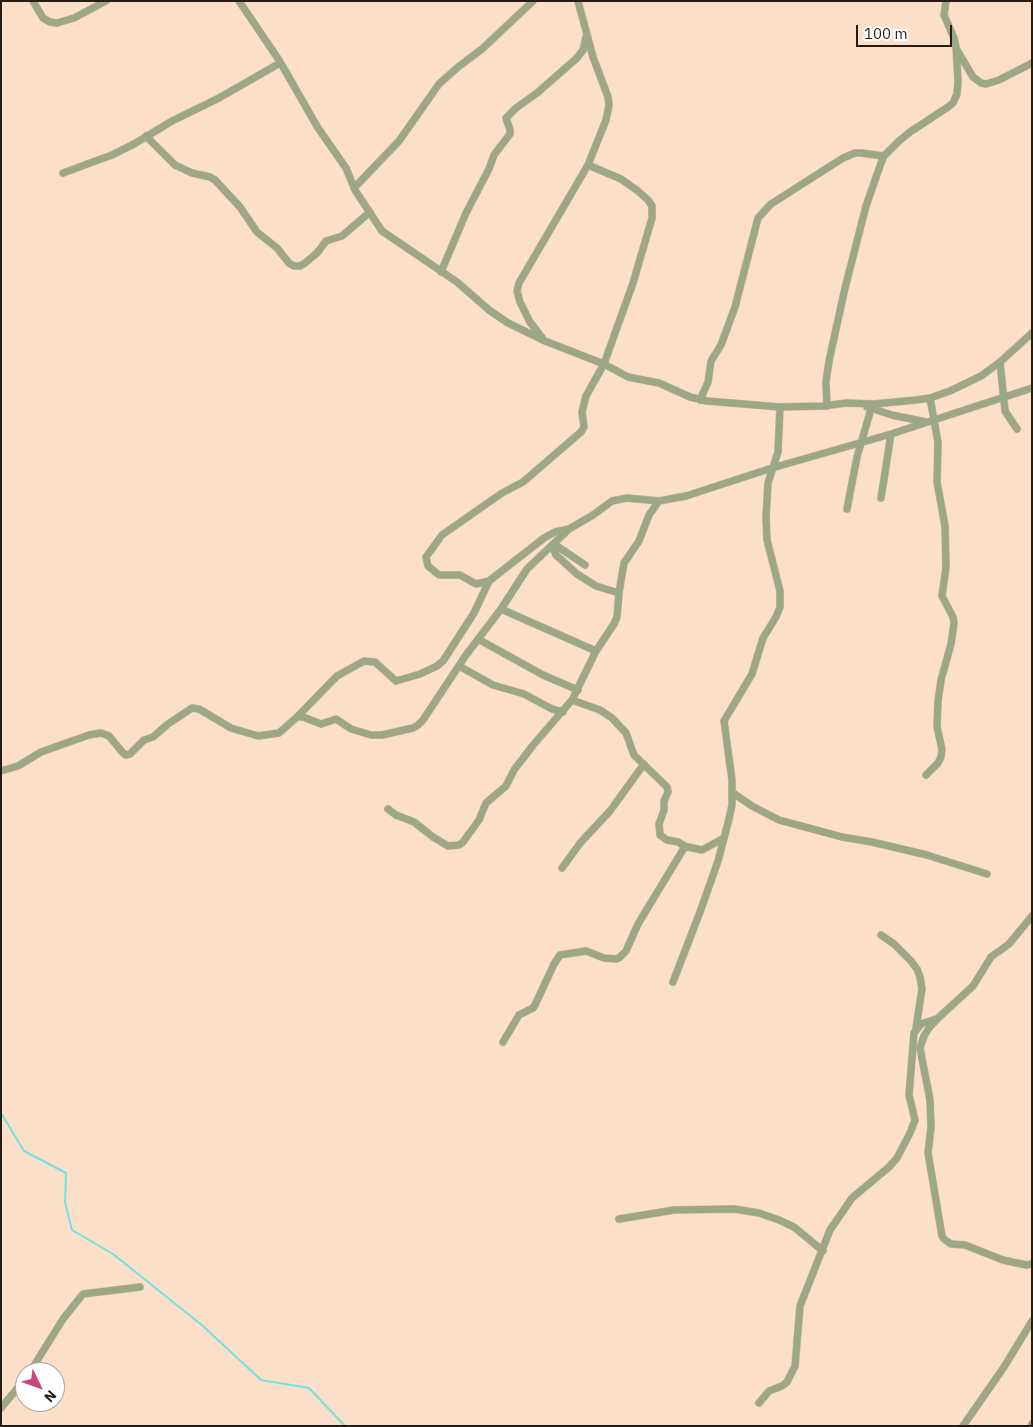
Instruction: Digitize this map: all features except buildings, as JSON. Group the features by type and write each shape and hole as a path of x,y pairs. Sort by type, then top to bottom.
{"street":[{"path":"33,1 43,18 57,23 74,18 106,1"},
{"path":"239,1 280,63 318,128 346,168 354,188 382,231 466,289 500,318 545,341 604,364 628,377 659,382 678,392 700,400 780,407 827,406 854,403 874,404 930,398 966,384 1000,362 1032,333"},
{"path":"354,188 399,141 439,84 482,49 533,1"},
{"path":"545,341 525,314 518,296 519,283 588,165 606,120 609,105 608,97 597,71 578,1"},
{"path":"946,1 944,15 956,47 973,77 981,83 986,84 999,80 1032,63"},
{"path":"441,272 466,213 489,169 494,155 510,134 506,118 581,54 587,34"},
{"path":"827,406 826,382 829,361 866,206 884,156 910,132 953,103 957,94 958,81 956,47"},
{"path":"63,173 117,152 172,120 220,98 280,63"},
{"path":"146,136 176,165 214,180 240,207 258,232 294,266 300,266 318,254 326,241 342,236 370,212"},
{"path":"700,400 708,382 710,361 721,345 735,306 758,218 771,204 843,158 855,153 884,156"},
{"path":"569,529 555,532 544,538 489,581 476,584 460,575 439,575 428,566 426,557 435,542 446,532 523,482 551,456 577,437 584,427 582,412 586,396 604,364 633,283 652,218 652,206 638,191 621,179 588,165"},
{"path":"1000,362 1003,399 1007,417 1017,428"},
{"path":"297,717 303,717 321,724 336,719 351,729 382,736 406,730 420,723 527,569 569,529 617,499 659,501 686,496 772,468 891,434 1032,388"},
{"path":"926,775 938,763 941,757 942,750 937,726 938,696 954,623 953,617 942,596 946,566 944,526 937,482 939,451 930,398"},
{"path":"854,403 871,409 927,422"},
{"path":"673,982 700,912 729,819 733,793 724,721 752,674 763,638 780,607 781,599 768,540 766,517 768,483 778,452 780,407"},
{"path":"846,509 860,443 871,409"},
{"path":"881,498 891,434"},
{"path":"388,809 396,815 420,826 443,844 459,846 463,842 474,827 486,803 506,786 514,770 530,748 563,712 578,690 596,651 617,617 618,593 624,563 640,541 649,515 659,501"},
{"path":"553,544 556,555 577,574 596,586 618,593"},
{"path":"553,544 585,565"},
{"path":"1,771 18,766 41,752 88,735 101,733 108,736 123,753 126,755 130,754 144,740 153,737 192,708 199,709 231,728 258,736 279,733 337,676 364,661 376,662 396,681 420,674 437,666 443,661 474,613 489,581"},
{"path":"501,609 596,651"},
{"path":"478,638 542,675 578,690"},
{"path":"459,666 493,685 524,694 552,709 563,712"},
{"path":"572,700 600,710 612,718 626,733 634,755 667,787 668,792 659,824 659,832 663,838 678,842 686,847 702,850 724,838"},
{"path":"562,868 580,842 615,806 644,764"},
{"path":"733,793 752,806 779,820 842,837 927,854 987,874"},
{"path":"503,1042 519,1016 535,1005 560,955 586,951 604,958 617,959 624,954 638,924 656,898 680,854 686,847"},
{"path":"1032,916 1009,944 992,958 973,986 937,1019 924,1036 920,1048 930,1100 931,1127 928,1153 942,1236 951,1244 965,1244 1003,1260 1026,1265 1032,1264"},
{"path":"759,1403 769,1391 782,1386 792,1374 795,1366 800,1306 830,1230 852,1198 893,1163 902,1150 914,1124 915,1116 910,1103 909,1085 913,1039 922,989 920,977 917,968 898,947 881,935"},
{"path":"916,1028 921,1024 937,1019"},
{"path":"619,1219 674,1210 734,1209 759,1213 794,1227 823,1251"},
{"path":"36,1362 63,1319 83,1294 140,1287"},
{"path":"963,1426 1004,1367 1032,1321"},
{"path":"1,1408 15,1391"}],"waterway":[{"path":"1,1113 24,1151 66,1173 65,1202 72,1230 113,1254 203,1326 261,1380 309,1388 345,1426"}]}
